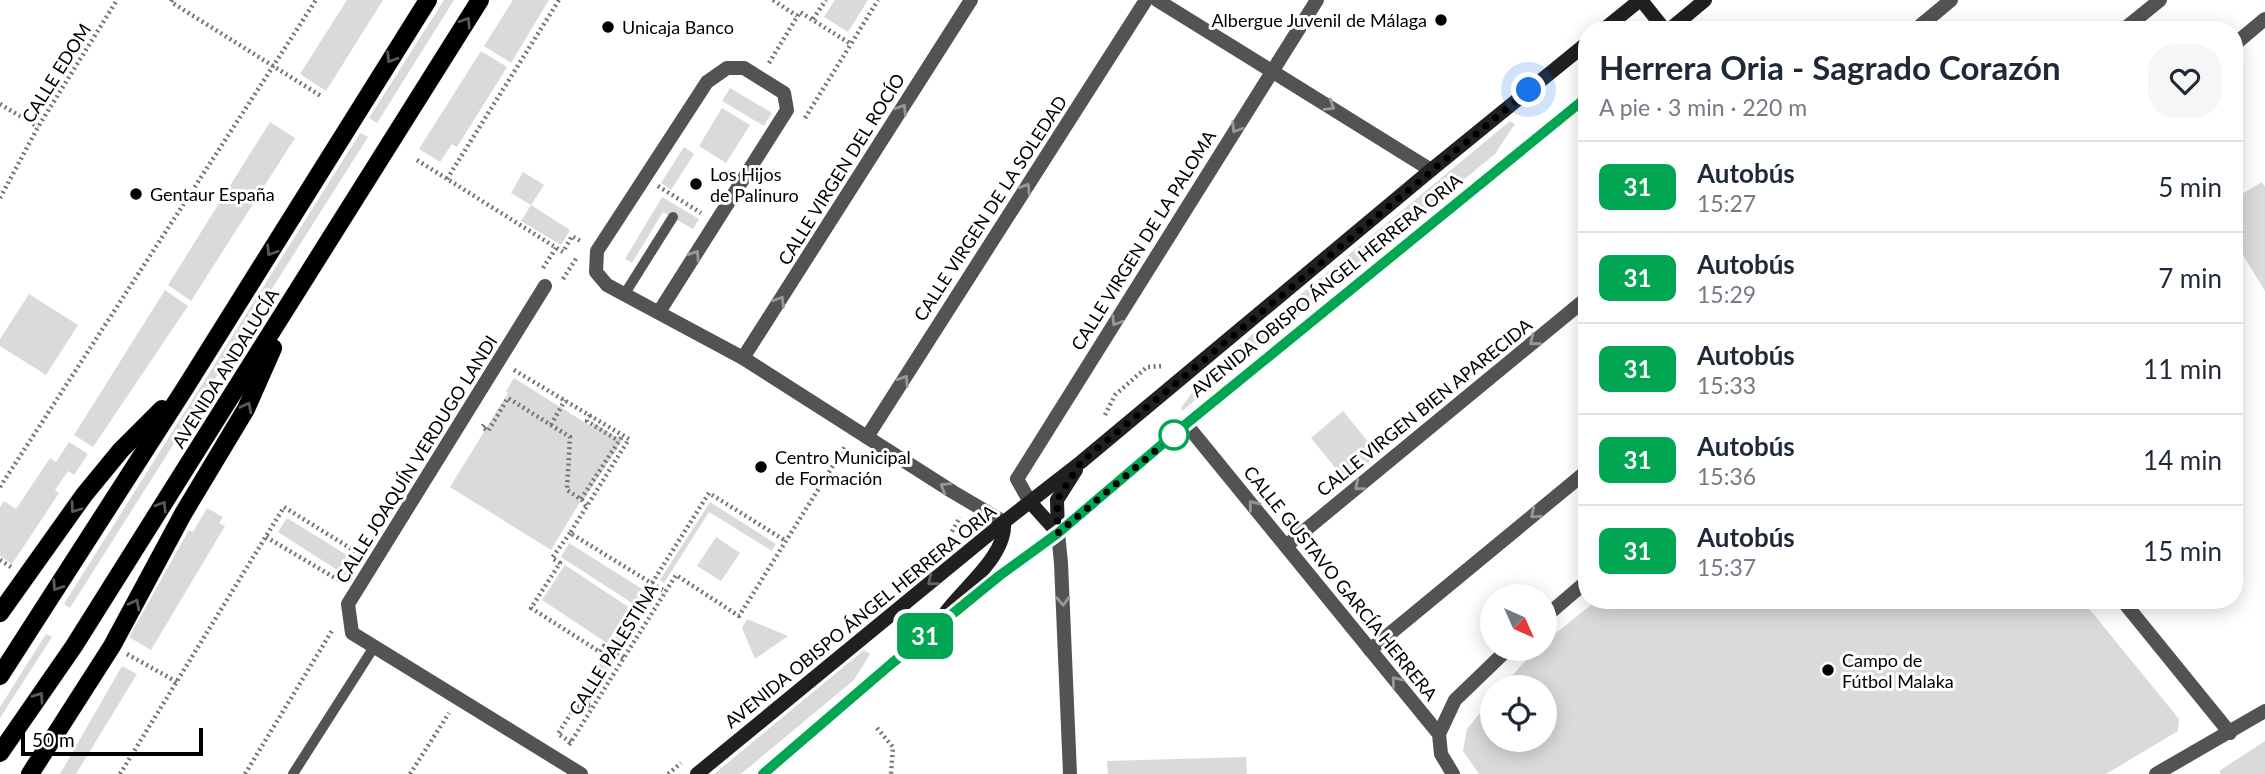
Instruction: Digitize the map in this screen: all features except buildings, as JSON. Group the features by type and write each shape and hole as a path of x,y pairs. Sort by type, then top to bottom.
{"main road":[{"name":"AVENIDA ANDALUCÍA","path":"0,676 187,385 428,0"},
{"name":"AVENIDA ANDALUCÍA","path":"0,753 74,646 480,0"},
{"path":"1614,21 1640,0 1659,21"},
{"path":"1678,21 1705,0"},
{"name":"AVENIDA OBISPO ÁNGEL HERRERA ORIA","path":"697,774 1081,462 1578,50"},
{"name":"AVENIDA OBISPO ÁNGEL HERRERA ORIA","path":"763,774 932,630 1058,533 1186,424 1578,104"},
{"path":"30,774 112,646 183,514 246,409 297,293"},
{"name":"AVENIDA ANDALUCÍA","path":"0,613 84,495 121,450 187,385"},
{"name":"AVENIDA OBISPO ÁNGEL HERRERA ORIA","path":"1058,533 1057,500 1081,462"},
{"path":"1030,502 1058,533"},
{"path":"932,630 956,598 999,550 1005,531 1004,522"}],"street":[{"name":"CALLE VIRGEN DEL ROCÍO","path":"743,358 971,0"},
{"name":"CALLE VIRGEN DE LA SOLEDAD","path":"861,434 1146,0"},
{"path":"1157,0 1431,170"},
{"name":"CALLE VIRGEN DE LA PALOMA","path":"1030,502 1017,479 1317,0"},
{"path":"1925,21 1951,0"},
{"path":"2134,21 2160,0"},
{"path":"2243,37 2265,19"},
{"path":"659,312 787,110 784,93 744,68 727,68 707,82 597,251 596,272 607,285 743,358 1004,522"},
{"name":"CALLE JOAQUÍN VERDUGO LANDI","path":"545,286 348,604 352,633 582,774"},
{"name":"CALLE VIRGEN BIEN APARECIDA","path":"1286,545 1578,305"},
{"name":"CALLE GUSTAVO GARCÍA HERRERA","path":"1186,424 1439,734 1441,754 1452,774"},
{"path":"1370,650 1578,478"},
{"path":"1058,533 1070,774"},
{"path":"1558,606 1578,589"},
{"path":"2129,609 2230,733"},
{"path":"1439,734 1455,700 1494,662"},
{"path":"2156,774 2265,711"}],"lane":[{"path":"624,295 673,217"},
{"path":"292,774 374,647"}],"path":[{"name":"CALLE EDOM","path":"0,198 37,127 117,0"},
{"path":"172,0 171,2 321,96"},
{"path":"0,487 316,0"},
{"path":"447,179 559,0"},
{"path":"774,0 797,16"},
{"path":"813,19 826,0"},
{"path":"760,78 800,12 851,44 878,0"},
{"path":"0,104 37,127"},
{"path":"417,160 562,252 572,236 585,244 562,280 556,276"},
{"path":"1096,422 1106,415 1115,395 1147,367 1163,368 1173,359"},
{"path":"513,369 629,439 552,558 560,563 531,608 600,652 604,646 624,658"},
{"path":"502,394 482,427 488,430 509,398 570,437 566,489 586,506"},
{"path":"551,425 565,400"},
{"path":"590,415 587,421 619,441"},
{"name":"CALLE PALESTINA","path":"594,705 575,707 558,734 572,740 676,575 739,616 786,541 861,434"},
{"path":"581,499 623,435"},
{"path":"652,583 709,493 786,541"},
{"path":"943,547 969,501"},
{"path":"120,774 284,507 374,562"},
{"path":"570,533 666,592"},
{"path":"266,537 356,591"},
{"path":"245,774 348,604"},
{"path":"118,648 177,682"},
{"path":"410,774 449,712 460,719"},
{"path":"877,728 893,747 891,774"},
{"path":"668,774 690,757"}],"shaded area":[{"path":"347,0 383,0 326,91 300,74"},
{"path":"444,0 454,0 377,123 369,118"},
{"path":"513,0 549,0 511,63 484,46"},
{"path":"835,0 868,0 848,32 824,17"},
{"path":"481,51 507,67 457,147 452,144 440,162 419,149"},
{"path":"730,88 772,113 764,126 722,101"},
{"path":"722,108 750,125 726,163 699,146"},
{"path":"1510,121 1515,124 1495,154 1182,411 1181,408 1207,372"},
{"path":"270,122 295,138 191,301 168,285"},
{"path":"360,133 368,137 70,608 64,604"},
{"path":"684,147 694,154 671,190 661,183"},
{"path":"523,172 544,185 531,205 511,193"},
{"path":"2262,182 2265,187 2265,291 2243,255 2243,193"},
{"path":"662,197 699,219 693,229 663,212 632,263 625,259"},
{"path":"531,205 570,230 561,245 521,221"},
{"path":"165,290 188,306 93,447 74,435"},
{"path":"29,294 78,325 46,375 0,346 0,339"},
{"path":"514,378 592,427 594,423 622,441 551,550 450,487 508,393 506,391"},
{"path":"1343,411 1378,454 1346,481 1311,438"},
{"path":"69,442 88,454 74,475 68,471 55,490 59,493 12,564 0,556 0,507 4,501 16,509 50,458 56,462"},
{"path":"710,502 776,544 772,551 709,512 664,583 660,580"},
{"path":"207,508 223,517 219,523 225,526 151,650 129,637 189,530 193,532"},
{"path":"287,518 355,560 345,575 278,532"},
{"path":"716,537 740,553 721,581 697,566"},
{"path":"569,543 655,597 621,651 611,645 635,605 561,557"},
{"path":"565,565 630,608 607,643 542,600"},
{"name":"Campo de Fútbol Malaka","path":"1586,609 2089,609 2179,719 2178,731 2106,774 1479,774 1463,751 1467,729 1480,713 1480,752 1557,752 1557,675 1513,675 1524,662 1558,662 1558,632"},
{"path":"747,619 788,636 755,659 742,628"},
{"path":"46,634 52,637 0,718 0,707"},
{"path":"864,650 870,654 854,680 741,774 714,774"},
{"path":"606,653 616,659 589,703 574,704"},
{"path":"122,666 137,674 76,774 60,774"},
{"path":"2265,741 2265,774 2221,774 2219,771"},
{"path":"1246,757 1247,774 1108,774 1107,761"}],"bus line":[{"name":"31","path":"763,774 891,664 1106,494 1186,424 1578,104"}],"place":[{"name":"Albergue Juvenil de Málaga","path":"1441,20"},
{"name":"Unicaja Banco","path":"608,27"},
{"name":"Los Hijos de Palinuro","path":"696,184"},
{"name":"Gentaur España","path":"136,194"},
{"name":"Centro Municipal de Formación","path":"761,467"},
{"name":"Campo de Fútbol Malaka","path":"1828,670"}],"route":[{"path":"1174,435 1058,533 1057,500 1081,462 1529,90"}]}
